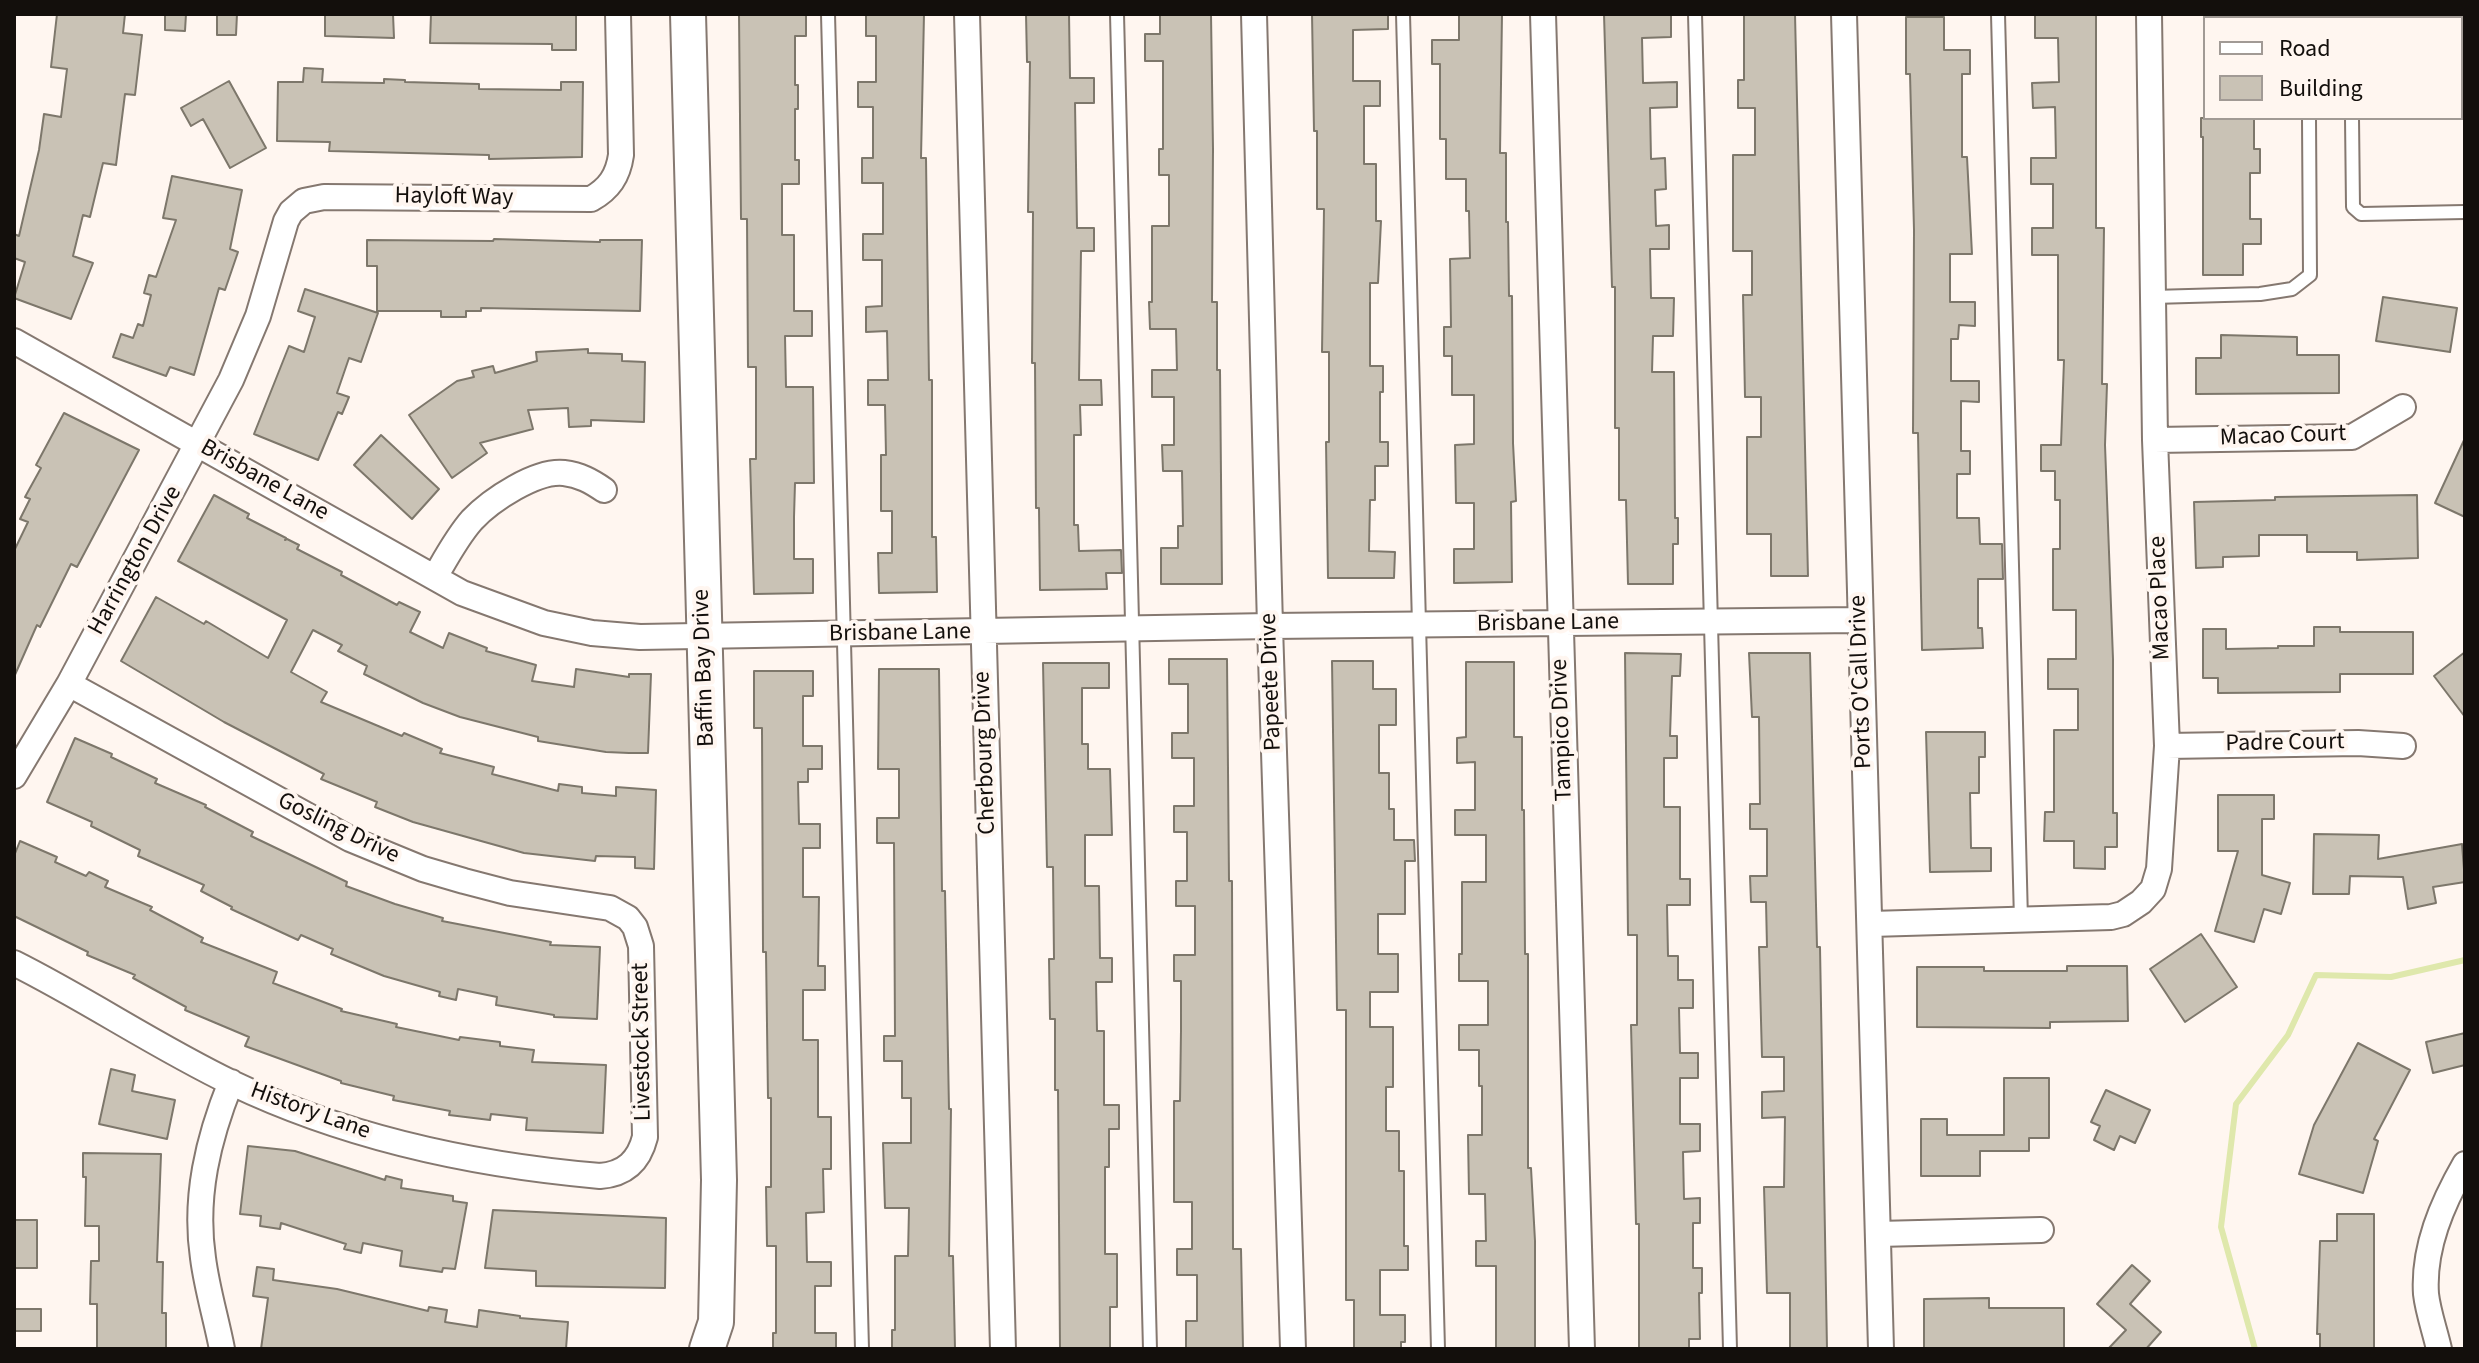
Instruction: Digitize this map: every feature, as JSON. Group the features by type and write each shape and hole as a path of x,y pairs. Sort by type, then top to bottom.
{"street":[{"name":"Hayloft Way","path":"297,206 304,201 324,197 591,199 610,186 621,155 618,14"},
{"name":"Baffin Bay Drive","path":"688,14 719,1180 716,1340"},
{"name":"Cherbourg Drive","path":"967,14 1003,1349"},
{"name":"Papeete Drive","path":"1254,14 1293,1349"},
{"name":"Tampico Drive","path":"1543,14 1582,1349"},
{"name":"Ports O'Call Drive","path":"1844,14 1881,1349"},
{"name":"Macao Place","path":"1871,924 2111,917 2123,914 2153,889 2159,869 2167,746 2155,440 2149,14"},
{"name":"Harrington Drive","path":"14,776 69,684 199,445 258,316 281,235 297,206"},
{"name":"Brisbane Lane","path":"14,341 462,593 544,623 592,633 704,637 1270,626 1859,620"},
{"name":"Macao Court","path":"2155,440 2352,437 2403,407"},
{"path":"435,577 473,519 506,493 543,476 561,472 586,478 604,490"},
{"name":"Gosling Drive","path":"69,684 329,828 385,855 475,884 510,893 610,908 628,918"},
{"name":"Padre Court","path":"2167,746 2358,743 2403,746"},
{"name":"Livestock Street","path":"628,918 635,927 641,946 645,1137 631,1165"},
{"name":"History Lane","path":"14,963 231,1082 351,1129 489,1164 600,1176 612,1175 631,1165"},
{"path":"222,1349 202,1254 201,1194 210,1140 231,1082"},
{"path":"2439,1349 2426,1297 2426,1255 2451,1189 2465,1164"},
{"path":"1878,1234 2041,1230"}],"lane":[{"path":"828,14 862,1349"},
{"path":"1117,14 1150,1349"},
{"path":"1403,14 1438,1349"},
{"path":"1695,14 1730,1349"},
{"path":"1998,14 2021,920"},
{"path":"2153,297 2260,294 2292,289 2310,275 2309,120"},
{"path":"2352,120 2353,207 2361,214 2465,212"}],"building":[{"path":"57,14 125,14 123,33 142,35 135,95 125,94 116,165 103,163 90,217 83,215 73,256 93,263 71,319 14,298 25,262 14,258 14,234 19,236 44,114 61,117 67,69 51,67"},
{"path":"165,14 186,14 185,31 165,30"},
{"path":"217,14 237,14 236,35 217,35"},
{"path":"325,14 393,14 394,38 325,36"},
{"path":"431,14 576,14 576,50 552,50 552,44 430,43"},
{"path":"739,14 806,14 806,36 795,36 798,109 795,109 795,160 799,160 799,184 782,184 782,235 794,235 794,311 812,311 812,336 785,336 786,387 813,387 814,483 795,483 794,559 813,559 813,593 754,594 750,459 756,459 756,367 748,367 747,219 741,219"},
{"path":"866,14 924,14 921,158 926,158 929,380 932,380 932,537 936,537 937,592 879,593 878,553 892,553 892,511 881,511 881,455 886,455 885,405 868,405 868,380 888,380 887,331 866,332 866,307 882,306 882,260 863,260 863,234 883,234 883,183 862,183 862,158 873,158 873,107 858,107 858,82 876,82 876,36 866,36"},
{"path":"1026,14 1069,14 1070,78 1094,78 1094,103 1075,103 1077,228 1094,228 1094,251 1081,251 1079,380 1101,380 1102,405 1080,405 1081,435 1074,435 1074,525 1078,525 1079,551 1121,550 1122,573 1106,573 1107,589 1040,590 1035,363 1032,363 1033,212 1028,212 1030,62 1027,62"},
{"path":"1160,14 1211,14 1212,302 1217,302 1217,370 1220,370 1222,584 1161,584 1161,548 1178,548 1178,526 1183,526 1182,471 1163,471 1162,445 1174,445 1174,397 1152,397 1152,370 1177,370 1176,329 1150,329 1152,226 1169,226 1169,175 1159,175 1159,149 1163,149 1163,61 1145,61 1145,34 1160,34"},
{"path":"1312,14 1388,14 1388,29 1353,30 1353,81 1380,81 1380,106 1364,106 1364,164 1376,164 1376,221 1381,221 1378,283 1370,283 1370,366 1383,366 1380,442 1388,442 1388,466 1375,466 1375,500 1370,500 1369,551 1395,552 1394,578 1328,578 1326,442 1329,442 1329,352 1322,352 1324,209 1317,209"},
{"path":"1459,14 1502,14 1500,153 1506,153 1516,501 1511,502 1512,582 1454,583 1454,549 1474,549 1474,503 1456,503 1455,445 1474,444 1474,395 1452,395 1452,356 1444,356 1444,327 1451,327 1450,259 1470,258 1469,211 1466,211 1466,179 1446,179 1446,139 1440,139 1440,64 1432,64 1432,40 1459,40"},
{"path":"1604,14 1671,14 1671,37 1642,38 1643,83 1677,82 1677,107 1650,108 1651,159 1665,158 1666,189 1655,190 1656,226 1669,225 1669,249 1650,249 1651,298 1674,298 1673,336 1653,336 1652,372 1674,372 1678,544 1673,544 1673,584 1628,584 1626,500 1619,500 1619,428 1615,428 1615,287 1612,287"},
{"path":"1744,14 1795,14 1808,576 1771,576 1771,534 1747,534 1747,437 1761,437 1761,397 1745,397 1743,295 1752,295 1752,251 1733,251 1733,155 1755,155 1755,108 1738,108 1738,80 1744,80"},
{"path":"2035,14 2096,14 2096,228 2104,228 2102,384 2107,384 2105,445 2113,659 2113,813 2117,813 2117,847 2105,847 2105,869 2074,868 2074,841 2044,841 2045,812 2054,812 2054,730 2078,730 2078,689 2048,689 2048,659 2076,659 2076,610 2053,610 2053,549 2060,549 2060,500 2055,500 2055,471 2041,471 2041,445 2061,445 2064,360 2058,360 2058,255 2032,255 2032,228 2053,228 2053,184 2031,184 2031,158 2056,158 2055,107 2033,108 2032,83 2059,82 2058,38 2035,38"},
{"path":"1906,17 1944,17 1944,50 1970,50 1970,74 1962,74 1962,157 1967,157 1972,254 1950,254 1950,302 1975,302 1975,326 1959,325 1958,339 1951,339 1951,381 1979,381 1979,402 1961,401 1961,451 1970,451 1970,474 1957,474 1957,518 1979,518 1980,544 2002,544 2003,579 1978,579 1978,628 1982,628 1983,648 1922,650 1918,433 1913,433 1914,230"},
{"path":"304,68 323,69 322,82 384,83 384,79 479,84 479,89 561,90 561,82 583,82 582,157 489,159 489,155 329,151 330,142 277,141 278,82 303,82"},
{"path":"229,81 266,148 230,168 203,119 191,126 181,108"},
{"path":"2201,118 2254,120 2254,149 2260,149 2260,173 2250,173 2250,219 2261,219 2261,244 2243,244 2243,275 2203,275"},
{"path":"172,176 242,190 230,249 238,252 225,290 219,288 194,375 170,367 166,376 113,357 121,334 133,338 138,324 143,326 151,295 144,293 149,275 156,277 176,220 163,218"},
{"path":"367,240 642,240 640,311 481,308 481,311 466,311 466,317 441,317 441,311 377,311 377,266 367,266"},
{"path":"305,289 378,313 361,362 349,358 337,393 349,397 342,414 338,412 318,460 254,434 289,346 304,352 315,317 298,311"},
{"path":"2383,297 2457,308 2450,352 2376,341"},
{"path":"2221,335 2297,337 2297,355 2339,355 2339,393 2196,394 2196,358 2221,358"},
{"path":"588,349 588,353 622,354 622,361 645,362 644,422 591,420 591,426 569,427 568,408 528,410 533,429 480,443 487,453 452,478 409,415 457,381 474,377 472,371 493,366 495,373 537,361 536,352"},
{"path":"64,413 139,450 77,567 71,564 40,627 37,625 14,677 14,551 28,522 20,519 30,499 25,497 41,468 36,465"},
{"path":"381,435 439,489 412,519 354,465"},
{"path":"2465,438 2465,517 2435,503"},
{"path":"214,495 249,514 247,518 299,545 297,549 342,572 341,575 397,605 399,602 420,612 410,632 443,648 449,633 487,648 486,651 536,665 532,681 574,687 576,669 629,677 629,674 651,674 648,753 629,753 538,741 538,737 460,717 423,703 364,674 367,666 338,651 342,645 313,630 291,672 327,692 321,702 442,749 440,753 494,767 492,774 558,791 559,784 582,787 582,793 616,796 616,787 656,790 654,869 635,868 635,857 596,856 595,861 524,853 413,822 375,807 377,802 321,779 324,774 224,722 121,661 156,597 204,624 206,621 268,658 287,620 178,561"},
{"path":"2417,495 2418,558 2357,560 2357,552 2307,552 2307,535 2259,535 2259,556 2223,557 2223,567 2196,568 2194,502 2275,500 2275,497"},
{"path":"2314,627 2340,627 2340,632 2413,632 2413,674 2340,674 2340,692 2218,693 2218,678 2203,678 2203,629 2226,629 2226,649 2314,646"},
{"path":"2465,652 2465,717 2434,676"},
{"path":"1625,653 1681,654 1680,676 1672,676 1670,736 1677,736 1677,758 1664,758 1664,807 1680,807 1680,879 1690,879 1690,905 1667,905 1668,956 1678,956 1678,980 1693,980 1693,1008 1679,1008 1680,1053 1698,1053 1698,1078 1680,1078 1680,1124 1700,1124 1700,1151 1683,1152 1684,1199 1700,1198 1700,1223 1693,1223 1693,1268 1702,1268 1700,1339 1689,1339 1689,1349 1639,1349 1639,1224 1636,1224 1631,1025 1637,1025 1637,935 1628,935"},
{"path":"1749,653 1810,653 1817,947 1820,947 1827,1349 1790,1349 1790,1293 1767,1293 1764,1187 1784,1187 1785,1117 1762,1118 1762,1092 1784,1091 1784,1057 1762,1057 1759,947 1767,947 1766,902 1751,902 1750,876 1767,876 1767,829 1750,829 1750,804 1760,804 1759,717 1752,717"},
{"path":"1169,659 1227,659 1229,881 1232,881 1233,1249 1241,1249 1243,1349 1186,1348 1186,1321 1197,1321 1197,1275 1177,1275 1177,1249 1192,1249 1192,1202 1174,1202 1174,1101 1180,1101 1181,981 1174,981 1174,955 1195,955 1195,906 1176,906 1176,881 1187,881 1187,832 1174,832 1174,806 1194,806 1194,758 1172,758 1172,733 1188,733 1188,684 1169,684"},
{"path":"1332,661 1373,661 1373,689 1396,689 1396,725 1379,725 1379,773 1389,773 1389,809 1394,809 1394,840 1414,840 1415,861 1405,861 1405,914 1378,914 1378,954 1398,954 1398,992 1370,992 1370,1027 1393,1027 1393,1087 1386,1087 1386,1131 1399,1131 1399,1171 1404,1171 1404,1246 1408,1246 1408,1270 1380,1270 1380,1315 1405,1315 1405,1342 1401,1342 1401,1349 1354,1349 1354,1300 1346,1300 1346,1010 1337,1010"},
{"path":"1466,662 1514,662 1514,737 1522,737 1525,954 1528,954 1528,1168 1531,1168 1535,1241 1535,1349 1496,1349 1496,1266 1476,1266 1476,1241 1486,1241 1485,1194 1469,1194 1468,1135 1482,1135 1482,1086 1479,1086 1479,1050 1459,1050 1459,1025 1488,1025 1488,981 1459,981 1459,954 1462,954 1462,882 1486,882 1486,835 1455,835 1455,810 1475,810 1475,762 1457,763 1457,738 1466,737"},
{"path":"1043,663 1109,663 1109,688 1082,688 1082,744 1088,744 1088,769 1110,769 1112,835 1085,835 1085,886 1099,886 1100,958 1112,958 1112,982 1096,982 1097,1031 1104,1031 1104,1105 1119,1105 1119,1129 1109,1129 1109,1167 1105,1167 1105,1254 1117,1254 1117,1307 1110,1307 1110,1349 1060,1349 1058,1090 1055,1090 1055,1019 1050,1019 1049,959 1054,959 1053,867 1047,867"},
{"path":"879,669 939,669 942,891 945,891 951,1109 949,1256 953,1256 955,1349 892,1349 895,1256 908,1256 909,1208 885,1208 883,1143 911,1143 911,1098 902,1098 902,1061 884,1061 884,1036 895,1036 894,843 877,843 877,818 899,818 899,769 878,769"},
{"path":"754,671 813,671 813,696 803,696 803,746 822,746 822,769 808,769 808,782 798,782 799,824 820,824 820,848 803,848 803,897 819,897 818,966 825,966 825,990 803,990 803,1040 818,1040 818,1117 831,1117 831,1169 823,1169 824,1212 806,1213 807,1262 831,1262 831,1286 815,1286 815,1333 836,1333 836,1349 773,1349 773,1333 776,1333 776,1246 767,1246 766,1187 771,1187 771,1098 768,1098 766,952 763,952 762,728 754,728"},
{"path":"1926,732 1985,732 1985,757 1979,757 1979,793 1970,793 1971,848 1991,848 1991,871 1930,872"},
{"path":"75,738 157,779 155,783 206,805 253,832 251,836 347,882 346,886 443,918 442,921 551,942 550,945 600,947 597,1019 554,1017 496,1005 497,997 458,989 456,1000 439,996 440,992 384,976 331,954 333,949 301,935 298,940 231,909 201,891 204,885 138,856 140,850 91,826 92,822 47,802"},
{"path":"2218,795 2274,795 2274,819 2262,819 2262,875 2290,883 2281,914 2264,909 2254,942 2215,931 2238,851 2218,851"},
{"path":"2314,834 2379,835 2378,859 2462,844 2465,882 2433,887 2436,903 2408,909 2403,877 2350,876 2349,894 2313,894"},
{"path":"20,841 57,857 55,862 86,876 89,872 108,881 105,887 152,907 150,910 203,938 201,942 277,972 273,983 341,1011 397,1024 396,1027 459,1040 460,1037 500,1042 500,1046 534,1050 532,1062 606,1065 603,1133 526,1130 527,1118 491,1114 490,1120 449,1115 450,1111 393,1100 394,1096 341,1083 245,1046 249,1037 185,1010 186,1007 133,978 135,975 87,955 88,952 14,916 14,856"},
{"path":"2201,934 2237,987 2185,1022 2150,969"},
{"path":"2067,966 2127,966 2128,1021 2050,1022 2050,1028 1917,1027 1917,967 2067,971"},
{"path":"2465,1033 2465,1065 2433,1073 2426,1042"},
{"path":"2358,1043 2410,1070 2374,1139 2378,1141 2363,1193 2299,1174 2314,1125"},
{"path":"111,1069 135,1075 132,1091 175,1100 167,1139 99,1124"},
{"path":"2004,1078 2049,1078 2049,1138 2029,1138 2029,1151 1980,1151 1980,1176 1921,1176 1921,1119 1947,1119 1947,1135 2004,1135"},
{"path":"2106,1090 2150,1110 2135,1143 2120,1136 2114,1150 2094,1140 2100,1126 2091,1122"},
{"path":"248,1146 295,1151 385,1180 386,1176 402,1180 401,1188 453,1196 453,1201 467,1203 455,1269 443,1268 442,1272 400,1266 402,1251 363,1243 361,1253 344,1249 346,1244 281,1223 280,1229 260,1226 261,1216 240,1214"},
{"path":"83,1153 161,1154 157,1262 163,1262 162,1313 166,1313 166,1349 97,1349 97,1304 90,1304 91,1261 99,1261 99,1226 85,1226"},
{"path":"493,1210 666,1218 665,1288 536,1286 536,1271 485,1268"},
{"path":"2337,1214 2374,1214 2374,1349 2320,1349 2320,1334 2317,1334 2320,1241 2337,1241"},
{"path":"14,1220 37,1220 37,1268 14,1268"},
{"path":"2132,1265 2150,1281 2130,1304 2161,1332 2146,1349 2108,1349 2126,1330 2097,1304"},
{"path":"257,1267 274,1269 273,1280 337,1289 428,1311 429,1307 447,1310 445,1322 477,1327 479,1310 520,1318 568,1322 566,1349 261,1349 268,1298 253,1296"},
{"path":"1989,1298 1989,1308 2064,1308 2064,1349 1924,1349 1924,1299"},
{"path":"14,1309 41,1309 41,1331 14,1331"}],"waterway":[{"path":"2255,1349 2221,1227 2236,1104 2288,1035 2316,975 2391,977 2465,960"}]}
